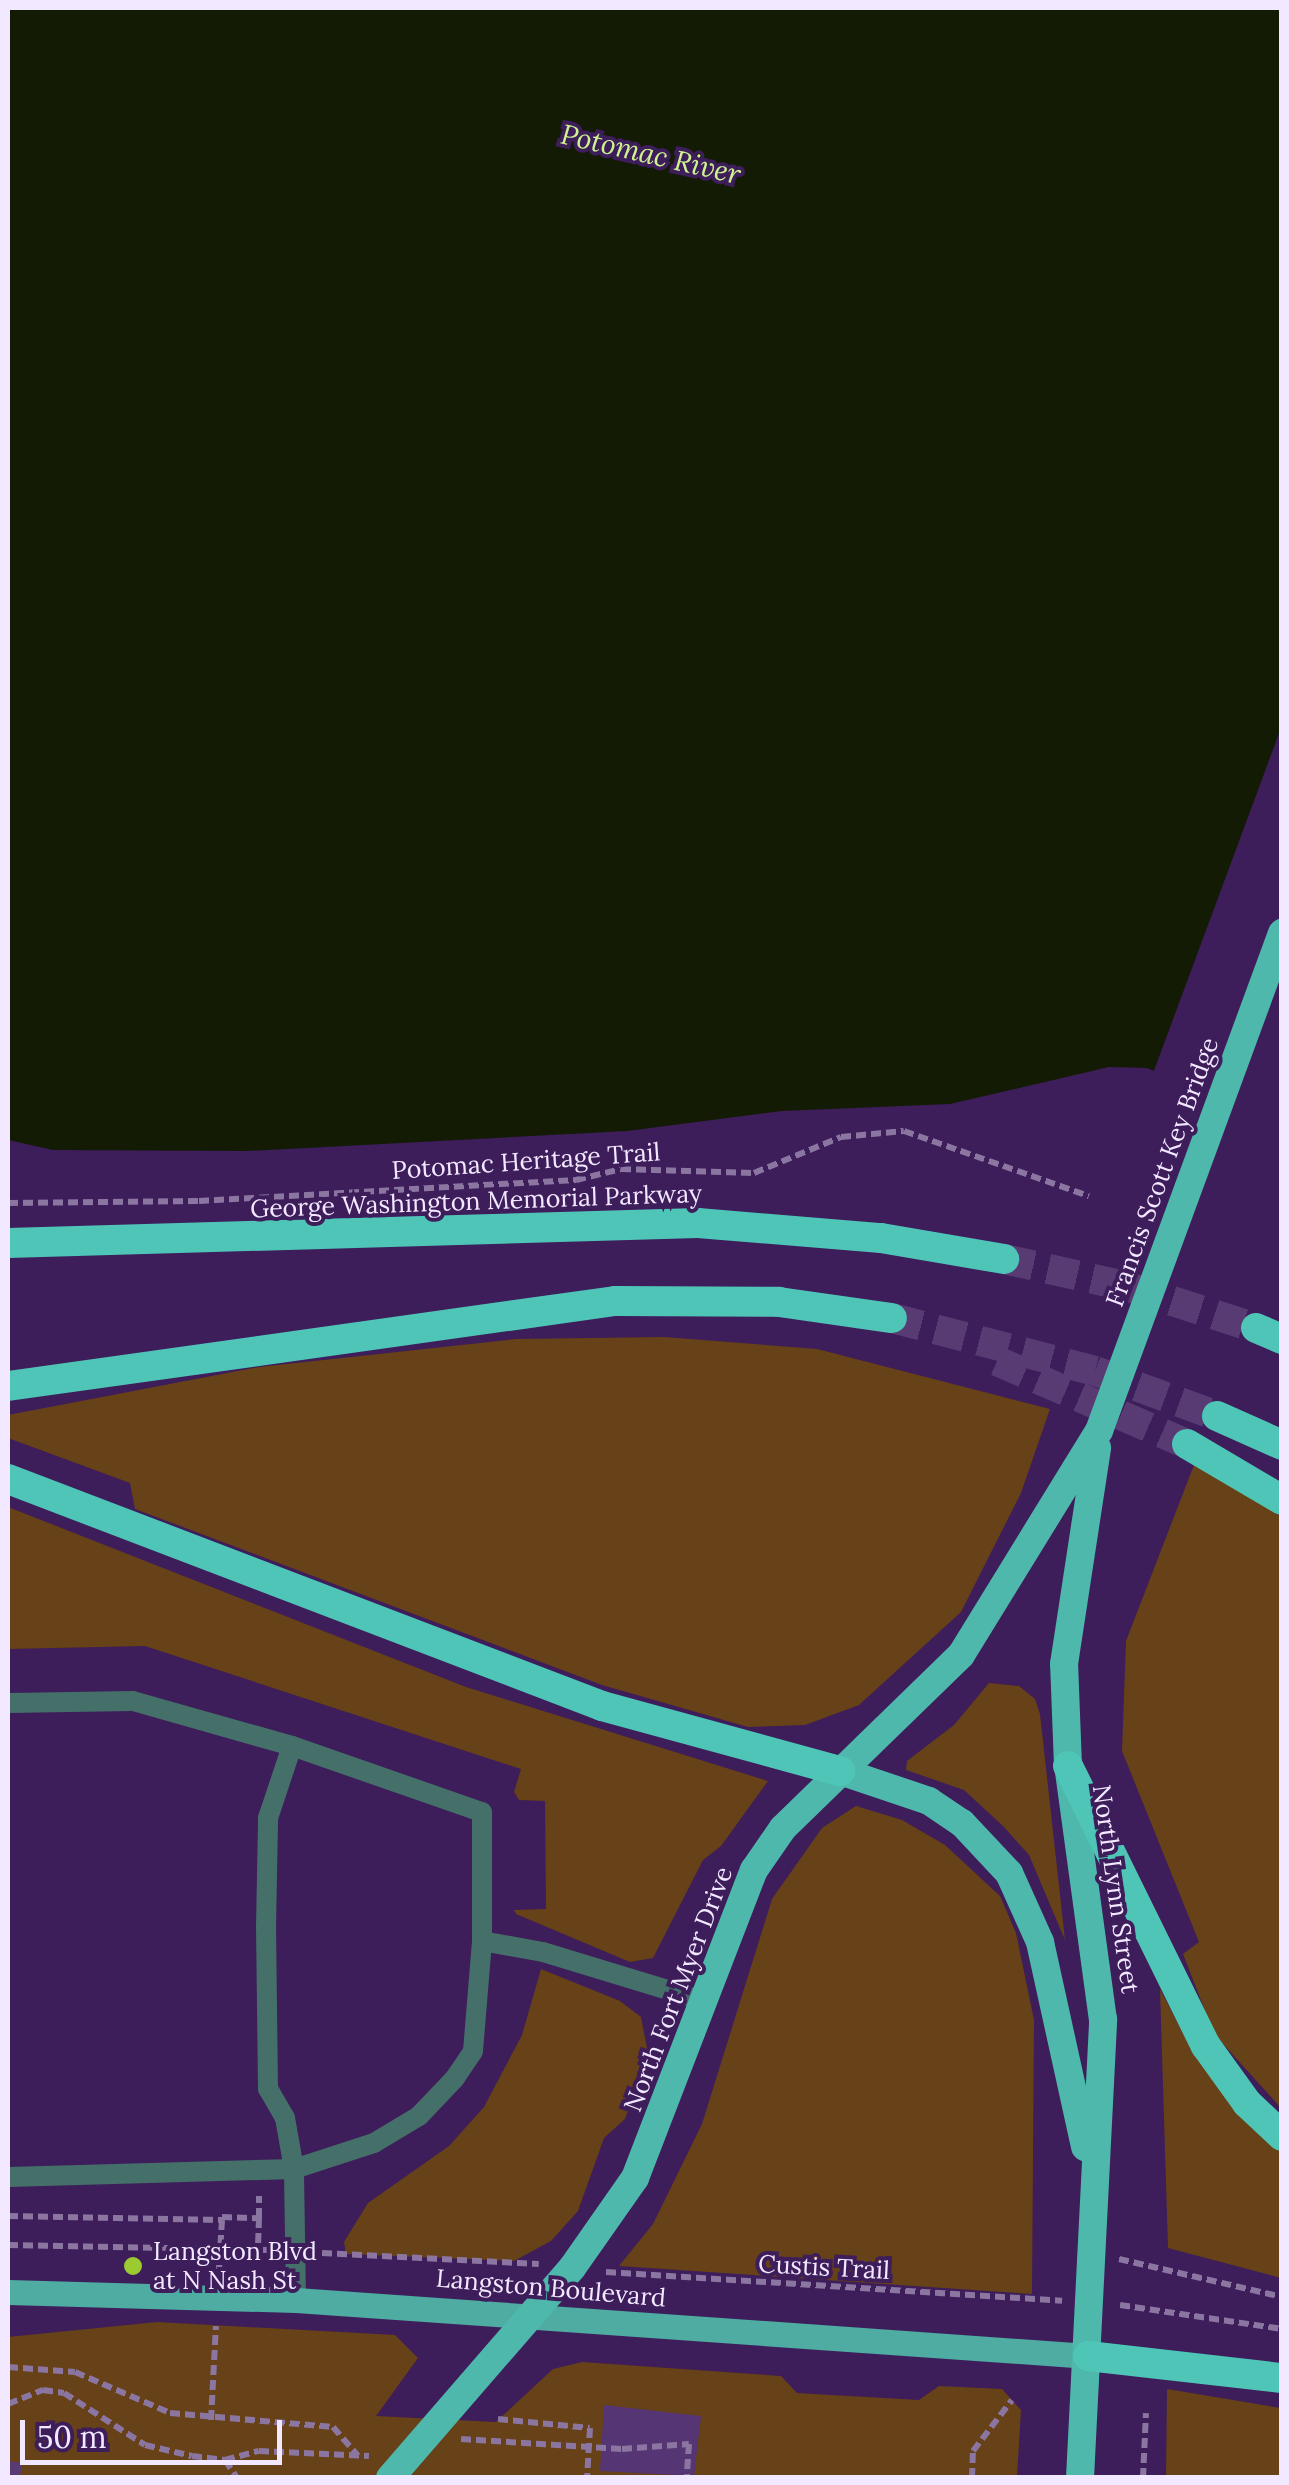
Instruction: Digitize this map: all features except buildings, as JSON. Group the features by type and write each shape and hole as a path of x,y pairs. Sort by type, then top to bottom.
{"highway":[{"name":"Francis Scott Key Bridge","path":"1100,1431 1282,933"},
{"name":"George Washington Memorial Parkway","path":"8,1243 698,1223 882,1238 1004,1259"},
{"path":"8,1386 615,1301 780,1302 892,1318"},
{"path":"1217,1416 1282,1445"},
{"name":"North Lynn Street","path":"1080,2478 1102,2020 1068,1766 1067,1617 1081,1568 1100,1431"},
{"name":"North Fort Myer Drive","path":"379,2472 531,2316 635,2178 675,2087 701,2000 754,1870 783,1828 961,1655 1100,1431"},
{"path":"1187,1444 1282,1500"},
{"path":"8,1479 602,1706 840,1771 930,1802 962,1823 1009,1873 1040,1942 1095,2189"},
{"path":"1068,1766 1206,2046 1247,2103 1282,2136"},
{"path":"1088,2356 1282,2378"}],"main road":[{"name":"Langston Boulevard","path":"8,2292 296,2300 1088,2356"}],"lane":[{"path":"8,1703 133,1701 292,1746 482,1812 482,1941 473,2051 455,2078 420,2116 374,2143 294,2169 8,2177"},
{"path":"292,1746 268,1818 266,1927 268,2089 284,2118 294,2169 296,2300"},
{"path":"482,1941 543,1952 701,2000"}],"path":[{"name":"Potomac Heritage Trail","path":"8,1203 278,1196 576,1180 621,1169 754,1173 841,1137 904,1131 1089,1196"},
{"path":"8,2245 258,2249 260,2196"},
{"path":"8,2216 90,2216 91,2200"},
{"path":"166,2202 165,2215 259,2218"},
{"path":"332,2254 514,2260"},
{"path":"1093,2256 1148,2261 1282,2297"},
{"name":"Custis Trail","path":"634,2275 1012,2298"},
{"path":"1148,2306 1282,2329"},
{"path":"8,2368 75,2372 184,2415 333,2427 379,2472"},
{"path":"8,2404 43,2390 64,2393 145,2445 225,2460 259,2451 325,2454"},
{"path":"972,2478 973,2451 1012,2400"},
{"path":"1143,2478 1146,2413"},
{"path":"498,2419 590,2428 588,2478"},
{"path":"518,2442 622,2450 688,2444 687,2475"},
{"path":"225,2460 238,2478"}],"shaded area":[{"path":"664,1337 817,1349 1050,1409 1021,1493 961,1612 859,1705 805,1725 748,1727 602,1685 135,1509 130,1483 8,1438 8,1415 259,1367 516,1339"},
{"path":"1194,1465 1281,1516 1281,2108 1214,2034 1183,1954 1199,1942 1122,1751 1126,1641"},
{"path":"8,1507 466,1687 768,1781 721,1846 703,1860 653,1958 630,1962 516,1914 514,1910 546,1909 545,1801 519,1800 514,1792 521,1769 145,1646 8,1649"},
{"path":"989,1683 1019,1686 1035,1699 1040,1714 1065,1940 1029,1855 1004,1827 964,1790 906,1770 907,1761 954,1725"},
{"path":"856,1806 902,1820 945,1845 1000,1896 1016,1933 1034,2020 1032,2294 619,2266 653,2224 702,2124 772,1899 822,1828"},
{"path":"541,1969 620,2001 641,2017 648,2053 625,2119 604,2138 578,2211 551,2241 514,2261 346,2254 344,2242 368,2203 449,2146 484,2107 522,2035"},
{"path":"1160,1989 1188,2043 1281,2147 1281,2278 1168,2248"},
{"path":"157,2322 395,2335 418,2358 376,2416 496,2422 553,2369 582,2362 781,2376 797,2393 919,2400 939,2386 1002,2389 1021,2410 1017,2477 8,2477 8,2337"},
{"path":"1167,2389 1281,2408 1281,2477 1166,2477"}],"water":[{"name":"Potomac River","path":"8,8 1281,8 1281,1193 1255,1169 1226,1123 1183,1084 1147,1068 1109,1067 950,1104 782,1111 627,1131 247,1151 53,1150 8,1140"}],"pier":[{"path":"1281,728 1282,1185 1277,1196 1251,1172 1223,1126 1180,1088 1152,1076"}],"tunnel":[{"path":"1004,1259 1129,1287 1256,1328"},
{"path":"892,1318 1095,1371 1217,1416"},
{"path":"997,1361 1187,1444"},
{"path":"8,2476 20,2478"}],"place":[{"name":"Langston Blvd at N Nash St","path":"133,2266"}]}
